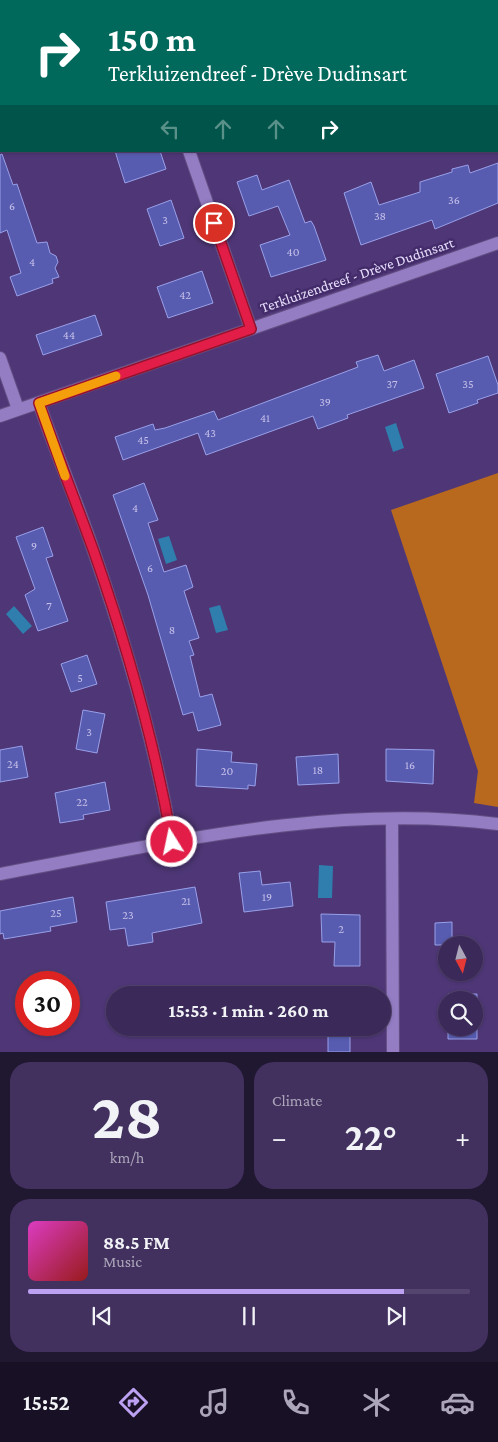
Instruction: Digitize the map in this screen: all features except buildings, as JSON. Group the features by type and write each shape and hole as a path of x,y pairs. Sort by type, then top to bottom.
{"street":[{"path":"189,152 251,329"},
{"name":"Terkluizendreef - Drève Dudinsart","path":"0,416 498,244"},
{"path":"0,358 18,409"},
{"path":"39,403 94,552 135,681 165,797 172,842"},
{"path":"392,819 393,1052"},
{"path":"0,874 224,832 293,824 392,819 455,819 498,824"}],"shaded area":[{"path":"498,473 498,807 474,803 478,771 391,510"}],"water":[{"path":"396,423 404,448 393,452 385,427"},
{"path":"169,536 177,560 166,564 158,539"},
{"path":"220,605 228,630 216,633 209,608"},
{"path":"14,606 32,626 23,634 6,614"},
{"path":"319,865 333,866 332,898 318,898"}],"slow traffic":[{"path":"65,476 39,403 116,376"}],"route":[{"path":"172,842 165,797 135,681 94,552 39,403 251,329 214,223"}]}
